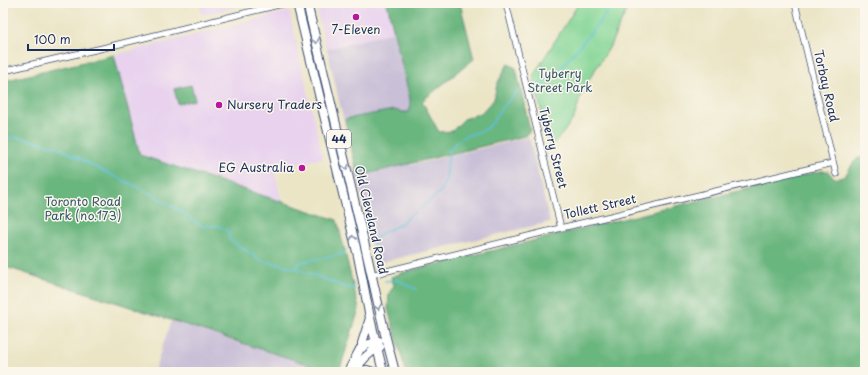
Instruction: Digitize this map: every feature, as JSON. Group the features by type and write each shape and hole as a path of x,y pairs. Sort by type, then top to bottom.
{"main road":[{"name":"Old Cleveland Road","path":"297,3 358,256 370,318 383,372"},
{"name":"Old Cleveland Road","path":"306,3 387,342 396,372"},
{"name":"44","path":"362,348 362,343 370,318"},
{"path":"348,372 356,355 362,348 366,345 376,345 387,342"},
{"path":"354,372 361,361 376,345"},
{"path":"354,372 367,370 373,372"}],"street":[{"path":"3,71 286,3"},
{"name":"Tyberry Street","path":"506,3 561,228"},
{"name":"Torbay Road","path":"795,3 836,174"},
{"name":"Tollett Street","path":"371,274 833,163"}],"shaded area":[{"path":"199,3 254,3 202,15"},
{"path":"329,3 387,3 394,32 326,49 316,6"},
{"name":"Nursery Traders","path":"289,11 323,158 274,169 282,202 140,155 114,55"},
{"path":"394,32 413,109 411,165 529,137 550,222 377,263 327,49"},
{"path":"171,321 332,372 154,372"}],"green space":[{"path":"387,3 460,3 474,59 422,101 439,132 452,131 464,119 481,113 494,99 497,84 508,64 516,68 530,130 525,136 358,176 345,119 394,110 409,112 410,109 410,99"},
{"name":"Tyberry Street Park","path":"579,3 630,3 609,48 583,89 574,118 550,147 533,76"},
{"name":"Toronto Road Park (no.173)","path":"114,55 140,155 337,220 359,309 340,369 332,372 3,266 3,81"},
{"path":"191,85 195,100 178,104 174,89"},
{"path":"858,158 865,158 865,372 406,372 388,309 389,293 394,286 391,277 408,271 821,171 828,171 833,177 839,178 845,176"}],"waterway":[{"path":"536,86 557,73 607,13 612,3"},
{"path":"421,208 441,191 446,180 449,151 456,142 465,136 487,128 493,122 501,109 519,90"},
{"path":"3,138 17,137 58,147 101,170 146,191 182,212 203,227 214,225 223,228 229,232 229,238 232,241 259,260 295,268 345,287 355,288"},
{"path":"372,244 380,234 399,225 415,212"},
{"path":"295,268 301,262 343,254 346,250"},
{"path":"385,281 397,280 416,289"}],"place":[{"name":"7-Eleven","path":"356,17"},
{"name":"Nursery Traders","path":"219,105"},
{"name":"EG Australia","path":"302,168"}]}
